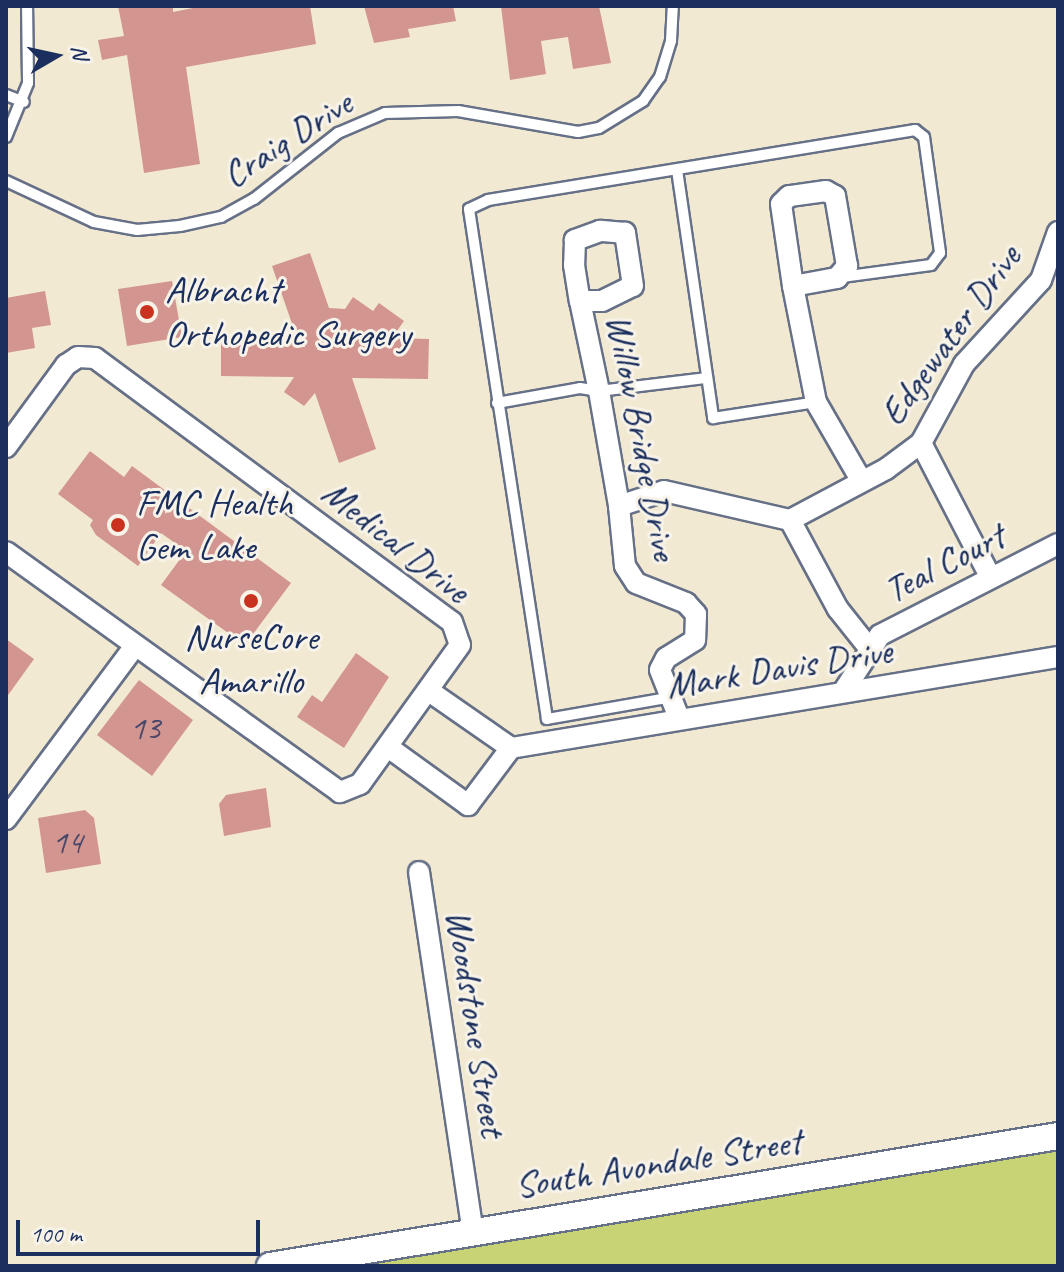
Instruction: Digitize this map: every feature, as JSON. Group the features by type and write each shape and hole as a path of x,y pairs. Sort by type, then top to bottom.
{"street":[{"path":"793,286 837,278 847,266 835,196 826,191 789,196 781,204 793,286 816,402 861,480"},
{"name":"Edgewater Drive","path":"790,520 921,443 964,364 1041,280 1058,232"},
{"name":"Willow Bridge Drive","path":"580,301 619,506 625,566 636,583 686,603 696,614 695,640 666,658 660,670 667,698 679,718"},
{"name":"Medical Drive","path":"6,447 66,365 78,357 95,358 452,622 460,645 388,747 354,789 331,789 6,552"},
{"path":"921,443 990,576"},
{"path":"619,506 640,496 674,491 790,520 838,609 869,648"},
{"name":"Teal Court","path":"843,692 880,635 990,576 1058,544"},
{"path":"6,819 135,646"},
{"name":"Mark Davis Drive","path":"511,748 1058,657"},
{"path":"388,747 468,805 511,748 429,691"},
{"name":"Woodstone Street","path":"419,872 473,1232"},
{"name":"South Avondale Street","path":"270,1266 1058,1136"}],"lane":[{"path":"6,137 24,102 27,6"},
{"name":"Craig Drive","path":"6,181 94,222 137,230 180,226 232,211 338,133 385,113 458,111 578,132 599,128 643,101 660,77 671,41 673,6"},
{"path":"6,95 24,102"},
{"path":"667,698 547,719 469,209 488,200 915,130 924,137 940,253 931,265 837,278"},
{"path":"677,170 713,418 816,402"},
{"path":"497,403 580,388 599,391 707,378"}],"green space":[{"path":"1058,1146 1058,1266 332,1266"}],"building":[{"path":"118,6 173,6 173,12 203,6 310,6 316,44 186,67 200,164 144,173 127,55 102,60 98,40 124,36"},
{"path":"364,6 453,6 456,21 408,29 410,37 374,43"},
{"path":"501,6 599,6 611,63 573,69 568,37 541,41 546,74 510,80"},
{"path":"310,253 329,308 345,309 353,297 373,311 379,303 404,321 392,338 429,339 428,379 352,378 376,449 339,463 315,393 304,406 284,392 294,377 221,376 221,336 297,338 272,266"},
{"path":"172,281 182,337 127,346 118,289"},
{"path":"45,291 51,325 32,328 35,348 6,353 6,298"},
{"path":"90,451 124,477 132,466 291,583 245,645 161,585 186,551 161,533 138,566 96,535 90,525 93,520 58,494"},
{"path":"6,639 34,659 6,698"},
{"path":"356,653 389,677 344,748 297,717 312,695 322,702"},
{"path":"139,680 193,720 152,776 97,735"},
{"path":"266,788 271,827 224,836 219,804 226,795"},
{"path":"85,810 94,818 101,864 46,873 38,818"}],"place":[{"name":"Albracht Orthopedic Surgery","path":"147,312"},
{"name":"FMC Health Gem Lake","path":"118,525"},
{"name":"NurseCore Amarillo","path":"251,601"}]}
